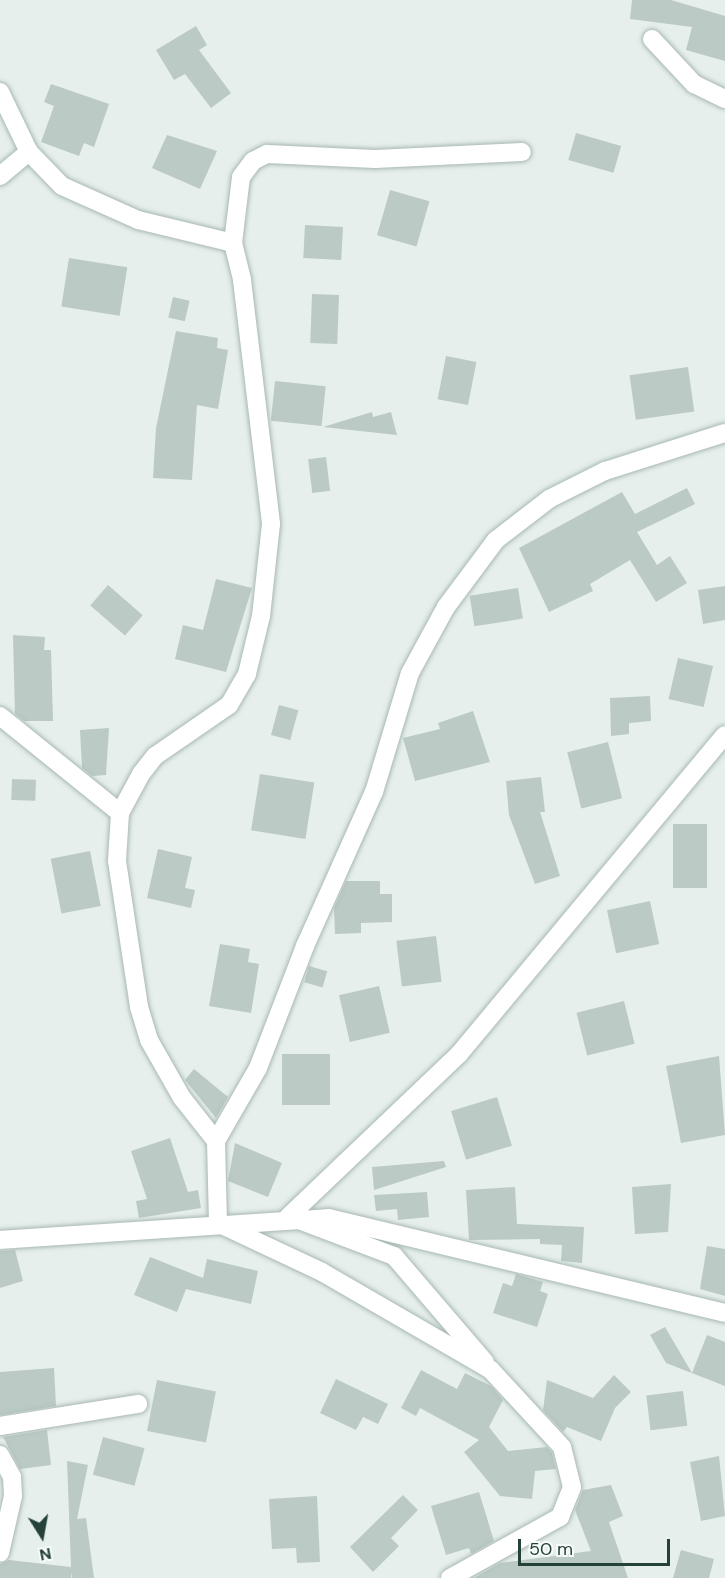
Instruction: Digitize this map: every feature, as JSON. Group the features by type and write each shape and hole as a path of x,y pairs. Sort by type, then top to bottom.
{"street":[{"path":"652,39 694,84 725,99"},
{"path":"0,92 29,152 62,186 101,206 163,228 233,243"},
{"path":"0,176 29,152"},
{"path":"216,1141 182,1098 144,1026 120,899 120,813 154,756 229,705 247,674 261,616 272,524 269,488 233,243 241,177 253,161 267,154 365,159 522,152"},
{"path":"218,1223 216,1141 258,1068 309,937 374,792 410,673 446,607 496,540 549,499 605,471 725,434"},
{"path":"0,716 120,813"},
{"path":"288,1217 459,1054 725,735"},
{"path":"288,1217 359,1239 394,1256 491,1370 562,1447 572,1487 560,1517 450,1578"},
{"path":"0,1240 288,1217 354,1222 725,1313"},
{"path":"218,1223 322,1272 491,1370"},
{"path":"0,1426 138,1404"},
{"path":"0,1455 12,1477 13,1496 0,1553"}],"building":[{"path":"632,0 671,0 725,16 725,61 686,50 692,27 630,19"},
{"path":"196,26 207,45 199,50 231,93 211,108 185,74 174,80 156,50"},
{"path":"51,84 109,104 94,147 84,143 79,156 41,142 54,106 44,102"},
{"path":"576,133 621,146 613,173 568,160"},
{"path":"167,135 217,151 200,189 152,168"},
{"path":"390,190 429,201 416,246 377,235"},
{"path":"305,225 343,227 341,260 303,258"},
{"path":"69,258 127,267 120,316 61,306"},
{"path":"312,294 339,295 337,344 310,343"},
{"path":"173,297 190,301 185,321 168,317"},
{"path":"176,331 218,338 217,348 228,350 218,409 197,405 192,480 153,478 156,428"},
{"path":"446,356 476,362 468,405 438,399"},
{"path":"688,367 694,412 636,420 630,375"},
{"path":"275,381 326,386 322,426 271,421"},
{"path":"372,412 373,417 391,412 397,435 323,427"},
{"path":"326,457 330,491 312,493 308,459"},
{"path":"687,488 695,504 637,532 657,565 670,556 687,583 656,602 630,560 590,584 593,591 549,612 519,548 622,492 635,514"},
{"path":"216,579 252,588 226,672 175,659 183,625 203,630"},
{"path":"108,585 143,615 125,636 90,605"},
{"path":"725,586 725,620 703,624 698,590"},
{"path":"518,588 523,619 474,626 470,596"},
{"path":"13,635 45,637 44,650 51,650 53,721 24,721 15,714"},
{"path":"678,658 713,666 704,707 669,699"},
{"path":"650,696 651,721 629,723 629,734 611,736 610,698"},
{"path":"279,705 298,710 290,740 271,735"},
{"path":"473,711 490,762 415,781 403,738 440,729 438,723"},
{"path":"109,728 106,775 92,776 82,768 80,730"},
{"path":"608,742 622,798 581,808 567,752"},
{"path":"260,774 314,783 305,839 251,830"},
{"path":"541,777 545,812 540,812 560,876 535,884 509,815 506,781"},
{"path":"12,779 36,780 35,801 11,800"},
{"path":"673,824 707,824 707,888 673,888"},
{"path":"158,849 192,857 185,888 195,890 191,908 147,898"},
{"path":"90,851 101,906 61,914 51,859"},
{"path":"346,881 380,881 380,894 392,894 392,922 361,923 361,933 335,934 334,908"},
{"path":"650,901 659,944 616,953 607,910"},
{"path":"436,936 442,982 402,987 396,941"},
{"path":"220,944 250,949 248,962 259,964 251,1013 209,1006"},
{"path":"309,966 327,971 323,988 304,982"},
{"path":"379,986 390,1033 350,1042 339,995"},
{"path":"624,1001 635,1044 587,1056 576,1013"},
{"path":"282,1054 330,1054 330,1105 282,1105"},
{"path":"719,1056 725,1135 681,1143 666,1066"},
{"path":"194,1069 228,1097 216,1118 185,1080"},
{"path":"497,1097 512,1146 466,1160 451,1111"},
{"path":"170,1138 188,1192 198,1190 201,1208 139,1218 136,1201 147,1199 131,1151"},
{"path":"235,1143 282,1163 268,1197 228,1181"},
{"path":"444,1161 446,1167 374,1190 372,1167"},
{"path":"671,1184 668,1232 635,1234 632,1187"},
{"path":"515,1187 517,1224 584,1227 582,1263 561,1261 562,1245 540,1244 540,1239 469,1240 466,1190"},
{"path":"427,1192 429,1217 398,1220 397,1209 376,1211 374,1195"},
{"path":"707,1246 725,1249 725,1296 700,1289"},
{"path":"15,1250 23,1281 0,1288 0,1251"},
{"path":"150,1257 203,1278 207,1259 258,1271 251,1304 186,1289 177,1312 134,1295"},
{"path":"516,1274 543,1282 540,1291 548,1294 537,1327 493,1313 503,1283 512,1286"},
{"path":"665,1327 692,1373 707,1335 725,1342 725,1386 666,1363 650,1335"},
{"path":"54,1368 56,1406 0,1415 0,1372"},
{"path":"421,1370 457,1389 465,1373 491,1386 503,1400 489,1427 508,1451 547,1447 552,1453 556,1469 535,1471 532,1499 500,1496 464,1452 479,1440 420,1408 416,1416 401,1408"},
{"path":"614,1375 631,1392 615,1408 601,1441 567,1427 563,1432 543,1410 547,1380 593,1398"},
{"path":"336,1379 388,1404 378,1424 363,1417 356,1430 320,1413"},
{"path":"157,1380 216,1391 206,1442 147,1431"},
{"path":"683,1391 687,1426 651,1430 646,1396"},
{"path":"47,1430 51,1465 20,1469 3,1437"},
{"path":"103,1437 145,1448 134,1486 93,1475"},
{"path":"719,1456 725,1516 701,1521 690,1462"},
{"path":"67,1461 88,1465 77,1519 86,1518 94,1578 72,1578 71,1572 71,1578 0,1578 0,1564 9,1560 71,1567"},
{"path":"611,1485 623,1516 609,1522 628,1578 474,1578 500,1563 591,1551 575,1510 583,1490"},
{"path":"479,1492 494,1541 471,1554 469,1548 446,1555 431,1506"},
{"path":"403,1495 418,1510 391,1538 399,1546 373,1572 350,1547"},
{"path":"317,1496 320,1562 297,1563 296,1548 272,1549 269,1499"},
{"path":"681,1550 714,1559 709,1578 673,1578"}]}
